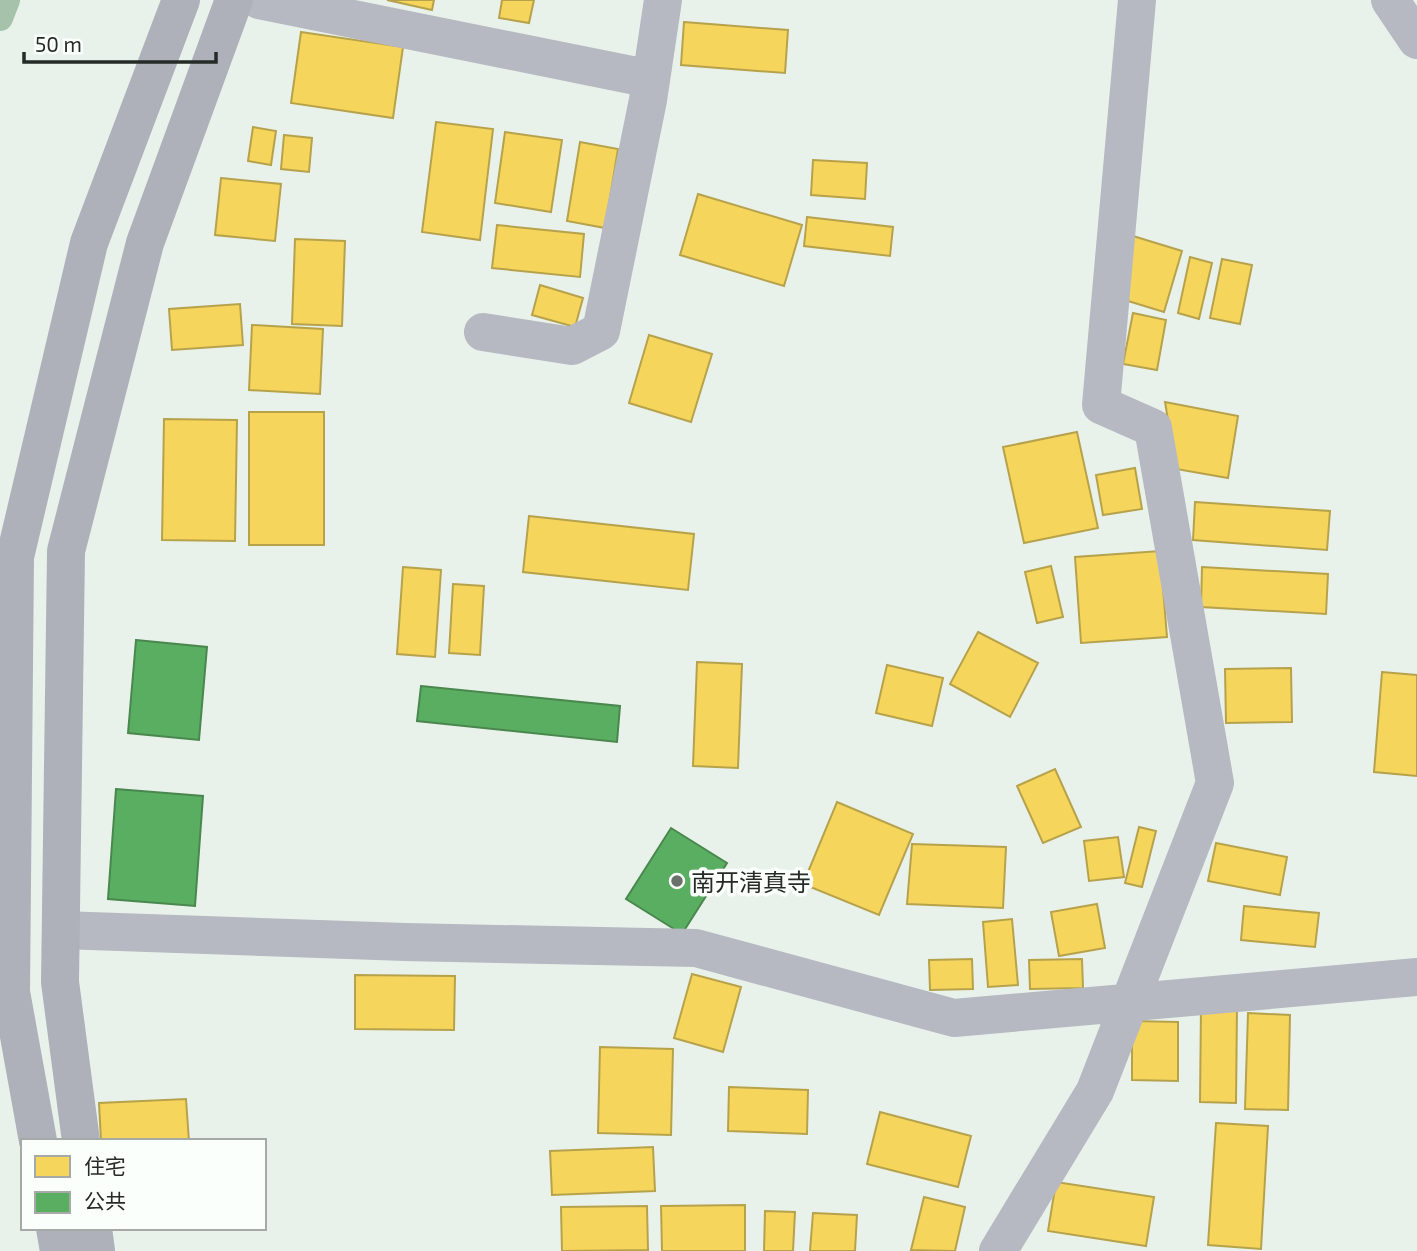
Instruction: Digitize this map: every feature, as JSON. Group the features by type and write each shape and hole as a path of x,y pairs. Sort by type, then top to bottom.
{"main road":[{"path":"38,1139 11,992 15,557 89,243 181,0"},
{"path":"81,1139 60,982 66,551 145,243 234,0"},
{"path":"55,1230 59,1251"},
{"path":"93,1230 96,1251"}],"street":[{"path":"259,0 651,79"},
{"path":"483,332 572,346 601,331 651,79 663,0"},
{"path":"998,1251 1095,1091 1215,783 1153,428 1101,405 1137,0"},
{"path":"1390,0 1417,40"},
{"path":"61,930 405,942 696,948 954,1018 1417,977"}],"building: 住宅":[{"path":"387,0 434,0 432,10"},
{"path":"502,0 534,0 529,23 499,18"},
{"path":"684,22 788,30 785,73 681,65"},
{"path":"301,32 403,47 393,118 291,103"},
{"path":"436,122 493,129 480,240 422,232"},
{"path":"253,127 276,131 271,165 248,161"},
{"path":"505,132 562,140 551,212 495,203"},
{"path":"284,135 312,138 309,172 281,169"},
{"path":"580,142 618,149 605,228 567,221"},
{"path":"813,160 867,163 865,199 811,195"},
{"path":"221,178 281,184 275,241 215,235"},
{"path":"698,194 802,225 784,286 680,255"},
{"path":"807,217 893,227 890,256 804,246"},
{"path":"497,225 584,234 580,277 492,268"},
{"path":"1133,236 1182,251 1164,312 1115,297"},
{"path":"295,239 345,241 342,326 292,324"},
{"path":"1190,257 1212,263 1199,319 1178,313"},
{"path":"1222,259 1252,265 1240,324 1210,318"},
{"path":"540,285 583,298 575,327 532,315"},
{"path":"240,304 243,345 172,350 169,309"},
{"path":"1133,313 1166,320 1157,370 1123,364"},
{"path":"252,325 323,329 320,394 249,390"},
{"path":"649,335 712,354 691,422 629,403"},
{"path":"1165,402 1238,416 1228,478 1176,469"},
{"path":"249,412 324,412 324,545 249,545"},
{"path":"164,419 237,420 235,541 162,540"},
{"path":"1077,432 1098,528 1024,543 1003,447"},
{"path":"1135,468 1142,509 1103,515 1096,475"},
{"path":"1195,502 1330,511 1327,550 1193,540"},
{"path":"529,516 694,534 688,590 523,572"},
{"path":"1160,551 1167,637 1081,643 1075,557"},
{"path":"1051,566 1063,617 1037,623 1025,572"},
{"path":"403,567 441,570 435,657 397,654"},
{"path":"1202,567 1328,574 1326,614 1201,607"},
{"path":"453,584 484,586 480,655 449,653"},
{"path":"978,632 1038,663 1010,717 950,684"},
{"path":"697,662 742,664 738,768 693,766"},
{"path":"887,665 943,678 932,726 876,713"},
{"path":"1291,668 1292,722 1226,723 1225,669"},
{"path":"1382,672 1417,675 1417,776 1374,772"},
{"path":"1055,769 1081,827 1043,843 1017,786"},
{"path":"837,802 913,834 879,915 803,884"},
{"path":"1139,827 1156,831 1142,887 1125,883"},
{"path":"1118,837 1124,877 1089,881 1084,841"},
{"path":"1216,843 1287,857 1280,895 1208,881"},
{"path":"912,844 1006,847 1003,908 907,904"},
{"path":"1097,904 1105,948 1059,956 1051,912"},
{"path":"1244,906 1319,913 1315,947 1241,940"},
{"path":"1012,919 1018,985 988,987 983,922"},
{"path":"972,959 973,989 930,990 929,960"},
{"path":"1082,959 1083,988 1030,989 1029,960"},
{"path":"692,974 741,987 723,1052 674,1038"},
{"path":"355,975 455,976 454,1030 355,1029"},
{"path":"1201,1007 1237,1007 1236,1103 1200,1102"},
{"path":"1248,1013 1290,1015 1288,1110 1245,1109"},
{"path":"1132,1021 1178,1022 1178,1081 1132,1080"},
{"path":"600,1047 673,1049 671,1135 598,1133"},
{"path":"729,1087 808,1090 807,1134 728,1131"},
{"path":"186,1099 189,1139 101,1139 99,1103"},
{"path":"880,1112 971,1136 958,1187 867,1164"},
{"path":"1216,1123 1268,1126 1261,1249 1208,1245"},
{"path":"653,1147 655,1191 552,1195 550,1151"},
{"path":"1056,1182 1154,1197 1146,1246 1048,1231"},
{"path":"924,1197 965,1207 955,1251 911,1250"},
{"path":"745,1205 745,1251 662,1251 661,1206"},
{"path":"647,1206 648,1250 562,1251 561,1207"},
{"path":"765,1211 795,1212 793,1251 764,1251"},
{"path":"813,1213 857,1215 855,1251 810,1251"}],"building: 公共":[{"path":"136,640 207,647 199,740 128,733"},
{"path":"421,686 620,706 617,742 417,721"},
{"path":"116,789 203,796 195,906 108,899"},
{"name":"南开清真寺","path":"671,828 727,863 682,934 626,899"}],"waterway":[{"path":"0,18 7,0"}],"place":[{"name":"南开清真寺","path":"677,881"}]}
